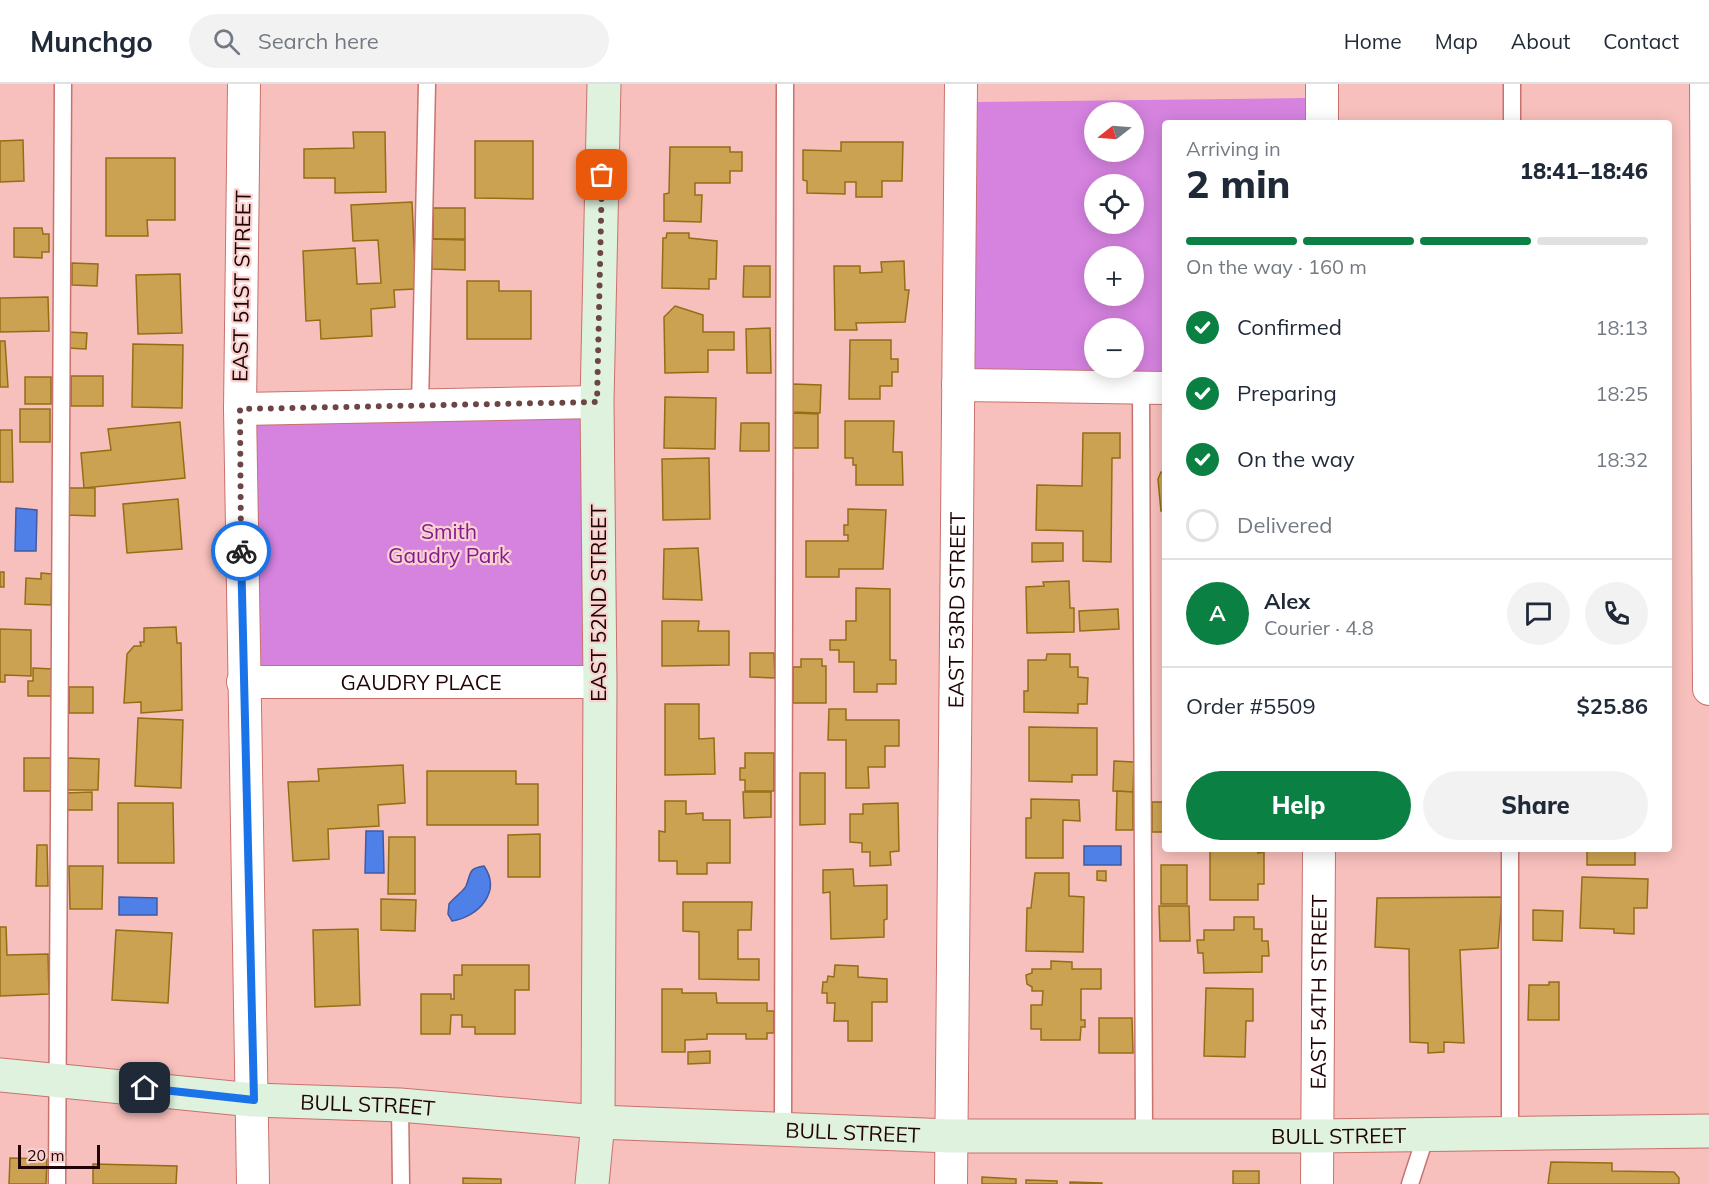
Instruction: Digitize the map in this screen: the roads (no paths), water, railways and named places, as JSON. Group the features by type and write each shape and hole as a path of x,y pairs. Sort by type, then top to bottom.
{"street":[{"name":"EAST 51ST STREET","path":"244,84 240,409 243,682 254,1100 253,1184"},
{"name":"EAST 52ND STREET","path":"592,1184 598,1122 600,682 597,402 604,84"},
{"name":"EAST 53RD STREET","path":"951,1184 961,84"},
{"path":"1322,84 1322,120"},
{"path":"1706,84 1709,689"},
{"path":"958,385 1153,388"},
{"path":"240,409 597,402"},
{"name":"GAUDRY PLACE","path":"243,682 600,682"},
{"name":"EAST 54TH STREET","path":"1317,1184 1320,852"},
{"name":"BULL STREET","path":"0,1075 254,1100 400,1105 598,1122 950,1136 1318,1136 1709,1131"}],"lane":[{"path":"57,1184 63,84"},
{"path":"420,405 427,84"},
{"path":"783,1130 785,84"},
{"path":"1512,84 1512,120"},
{"path":"1144,1136 1153,388"},
{"path":"1510,852 1510,1134"},
{"path":"400,1105 401,1184"},
{"path":"1410,1184 1426,1135"}],"water":[{"path":"16,508 37,510 36,551 15,551"},
{"path":"366,831 383,831 384,873 365,873"},
{"path":"1084,846 1121,846 1121,865 1084,865"},
{"path":"484,866 490,885 485,902 462,919 452,921 448,914 449,904 465,888 473,870"},
{"path":"119,897 157,898 157,915 119,915"}],"park label":[{"name":"Smith Gaudry Park","path":"449,543"}]}
